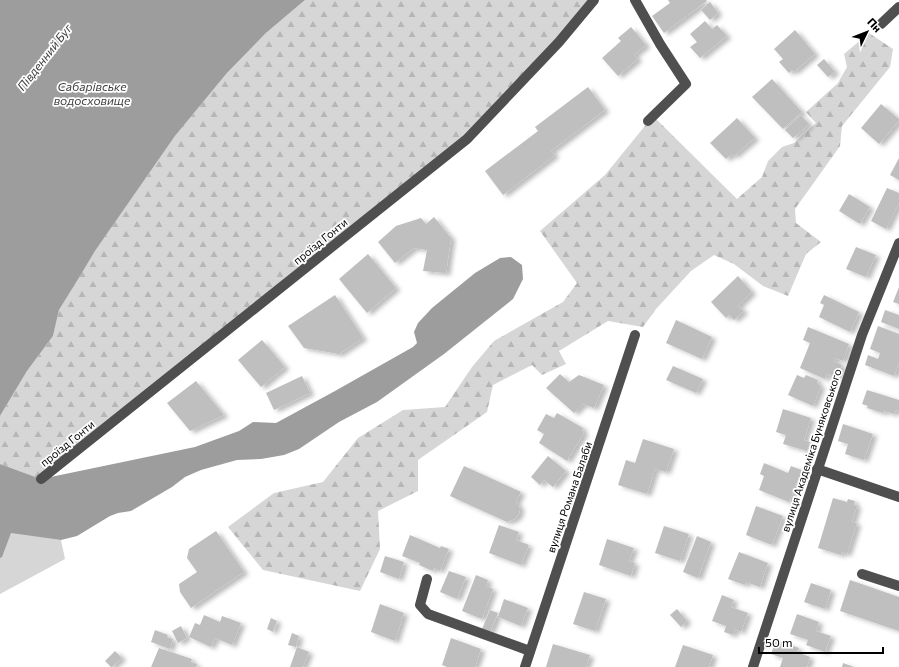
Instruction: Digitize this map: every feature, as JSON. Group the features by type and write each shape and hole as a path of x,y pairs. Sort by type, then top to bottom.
{"street":[{"name":"проїзд Гонти","path":"41,479 467,139 558,42 594,0"},
{"path":"635,0 660,44 686,84 648,121"},
{"path":"881,24 899,7"},
{"name":"вулиця Академіка Буняковського","path":"752,667 862,335 899,243"},
{"name":"вулиця Романа Балаби","path":"525,667 635,336"},
{"path":"817,469 899,497"},
{"path":"862,574 899,586"},
{"path":"427,579 420,605 428,614 530,652"}],"green space":[{"path":"305,0 589,0 585,10 467,139 41,479 0,464 0,416 27,371 53,336 59,310 95,251 175,136 227,73 266,33"},
{"path":"869,33 893,49 890,67 842,126 840,146 795,209 796,223 821,242 806,254 788,296 763,286 734,264 714,255 691,271 656,309 643,327 608,321 559,351 566,364 542,375 532,365 493,385 487,412 418,460 418,491 378,511 380,549 360,591 263,570 228,527 274,493 323,482 358,438 403,410 445,407 472,367 494,341 563,302 577,283 540,231 605,175 653,116 737,199 762,177 768,161 782,147 794,143 816,123 806,112 838,83 847,67 844,54"},
{"path":"11,532 61,540 65,559 0,594 0,558"}],"water":[{"name":"Сабарівське водосховище","path":"0,0 305,0 266,33 227,73 175,136 95,251 59,310 53,336 27,371 0,416"},
{"path":"511,257 522,265 523,279 513,299 444,354 377,402 339,422 299,449 284,455 261,459 237,460 201,470 185,477 172,487 131,511 110,516 77,536 61,540 11,533 2,557 0,558 0,464 41,479 195,447 239,431 253,422 276,423 413,347 417,343 414,332 418,323 432,308 475,273 500,258"}],"building":[{"path":"668,0 707,1 664,33 652,16 670,3"},
{"path":"710,2 718,13 710,20 701,10"},
{"path":"705,21 712,29 717,25 727,36 700,58 690,47 697,42 690,34"},
{"path":"631,27 646,45 634,55 638,59 618,76 602,58 621,41 618,38"},
{"path":"795,30 815,54 794,72 792,70 789,73 779,62 783,59 774,49"},
{"path":"824,59 835,72 828,77 817,65"},
{"path":"772,79 802,112 783,129 752,97"},
{"path":"588,87 605,110 551,151 555,155 503,195 485,171 538,131 535,127"},
{"path":"881,104 899,119 899,121 879,144 861,128"},
{"path":"801,115 809,124 793,138 785,130"},
{"path":"737,118 755,138 734,156 732,154 726,159 710,143"},
{"path":"899,158 899,180 890,175"},
{"path":"887,188 899,193 899,203 886,229 871,221"},
{"path":"849,194 870,207 860,224 839,211"},
{"path":"434,217 451,238 446,273 423,271 427,250 414,248 395,263 378,242 396,226 421,218 426,224"},
{"path":"856,247 876,255 866,277 846,269"},
{"path":"368,254 396,288 367,313 339,279"},
{"path":"738,276 752,292 738,306 744,311 734,320 729,315 726,318 711,302"},
{"path":"899,287 899,304 893,302"},
{"path":"335,295 363,338 339,354 304,348 288,326"},
{"path":"824,295 859,312 850,332 819,317 824,305 820,303"},
{"path":"885,310 899,315 899,329 881,322"},
{"path":"676,320 712,337 702,359 666,343"},
{"path":"878,326 899,334 899,363 894,376 865,365 868,355 878,359 880,353 870,349"},
{"path":"808,327 849,344 843,361 835,358 834,361 842,365 837,378 827,374 825,379 800,368 810,343 803,340"},
{"path":"262,340 285,367 261,387 238,360"},
{"path":"673,366 703,379 696,393 666,380"},
{"path":"560,374 569,382 579,375 604,385 594,408 583,404 574,413 546,388"},
{"path":"797,375 804,378 806,375 818,380 817,383 821,386 813,406 788,395"},
{"path":"302,376 310,393 274,410 266,393"},
{"path":"196,381 224,415 190,431 167,403"},
{"path":"867,390 899,400 899,411 896,410 894,414 884,411 883,413 867,408 868,406 862,404"},
{"path":"783,409 811,418 804,440 810,442 807,451 783,444 786,435 776,432"},
{"path":"557,413 583,428 582,431 584,433 567,461 539,443 544,434 537,430 546,414 554,418"},
{"path":"843,424 873,434 864,460 845,454 848,444 838,441"},
{"path":"643,439 674,449 666,472 655,469 647,494 618,485 626,460 635,463"},
{"path":"548,456 566,471 553,487 544,480 540,485 531,477"},
{"path":"764,463 788,473 791,466 804,471 801,478 799,477 789,502 759,490 764,476 760,474"},
{"path":"464,466 521,492 516,502 520,508 519,514 515,519 507,522 450,496"},
{"path":"833,498 847,502 848,499 855,501 854,505 857,506 852,522 857,523 847,554 842,552 841,555 818,548"},
{"path":"756,506 783,516 772,545 746,535"},
{"path":"499,525 519,532 516,540 529,545 521,565 489,553"},
{"path":"664,526 689,534 680,561 655,553"},
{"path":"216,531 244,572 191,608 180,592 179,584 197,572 187,558 189,549"},
{"path":"410,535 440,548 441,546 449,549 440,571 434,568 433,571 419,565 420,563 402,556"},
{"path":"697,536 711,542 698,578 683,572"},
{"path":"607,539 634,548 629,561 635,563 631,576 599,565"},
{"path":"739,552 768,563 760,587 746,582 745,585 728,579"},
{"path":"385,556 404,562 399,579 380,572"},
{"path":"449,571 466,577 457,599 440,592"},
{"path":"476,575 488,580 486,586 493,589 482,619 462,611"},
{"path":"850,580 899,597 899,631 840,611"},
{"path":"811,583 831,590 825,609 804,602"},
{"path":"584,592 606,599 595,631 573,624"},
{"path":"722,595 734,600 731,607 748,613 741,632 735,629 733,635 724,632 726,626 712,621"},
{"path":"504,599 528,608 521,626 498,617"},
{"path":"380,604 404,613 395,641 371,632"},
{"path":"677,609 687,621 681,627 670,615"},
{"path":"490,610 498,613 490,632 482,629"},
{"path":"797,614 819,622 816,631 831,636 825,652 806,645 808,640 790,634"},
{"path":"204,615 220,622 222,616 241,623 232,645 215,638 211,647 189,637 195,623 200,625"},
{"path":"271,618 277,621 273,632 267,629"},
{"path":"181,626 187,638 178,643 172,631"},
{"path":"155,630 168,635 167,637 173,639 170,649 151,642"},
{"path":"292,633 299,636 296,647 288,645"},
{"path":"451,638 481,649 475,667 447,667 442,665"},
{"path":"776,640 799,648 797,652 810,657 807,667 780,667 783,658 771,654"},
{"path":"553,644 590,655 586,667 546,667"},
{"path":"683,645 713,655 709,667 675,667"},
{"path":"297,647 309,652 303,667 290,667"},
{"path":"159,648 192,659 191,662 197,664 196,667 151,667"},
{"path":"115,651 122,658 111,667 105,661"},
{"path":"843,663 854,667 842,667"}],"water label":[{"name":"Південний Буг","path":"44,57"}]}
